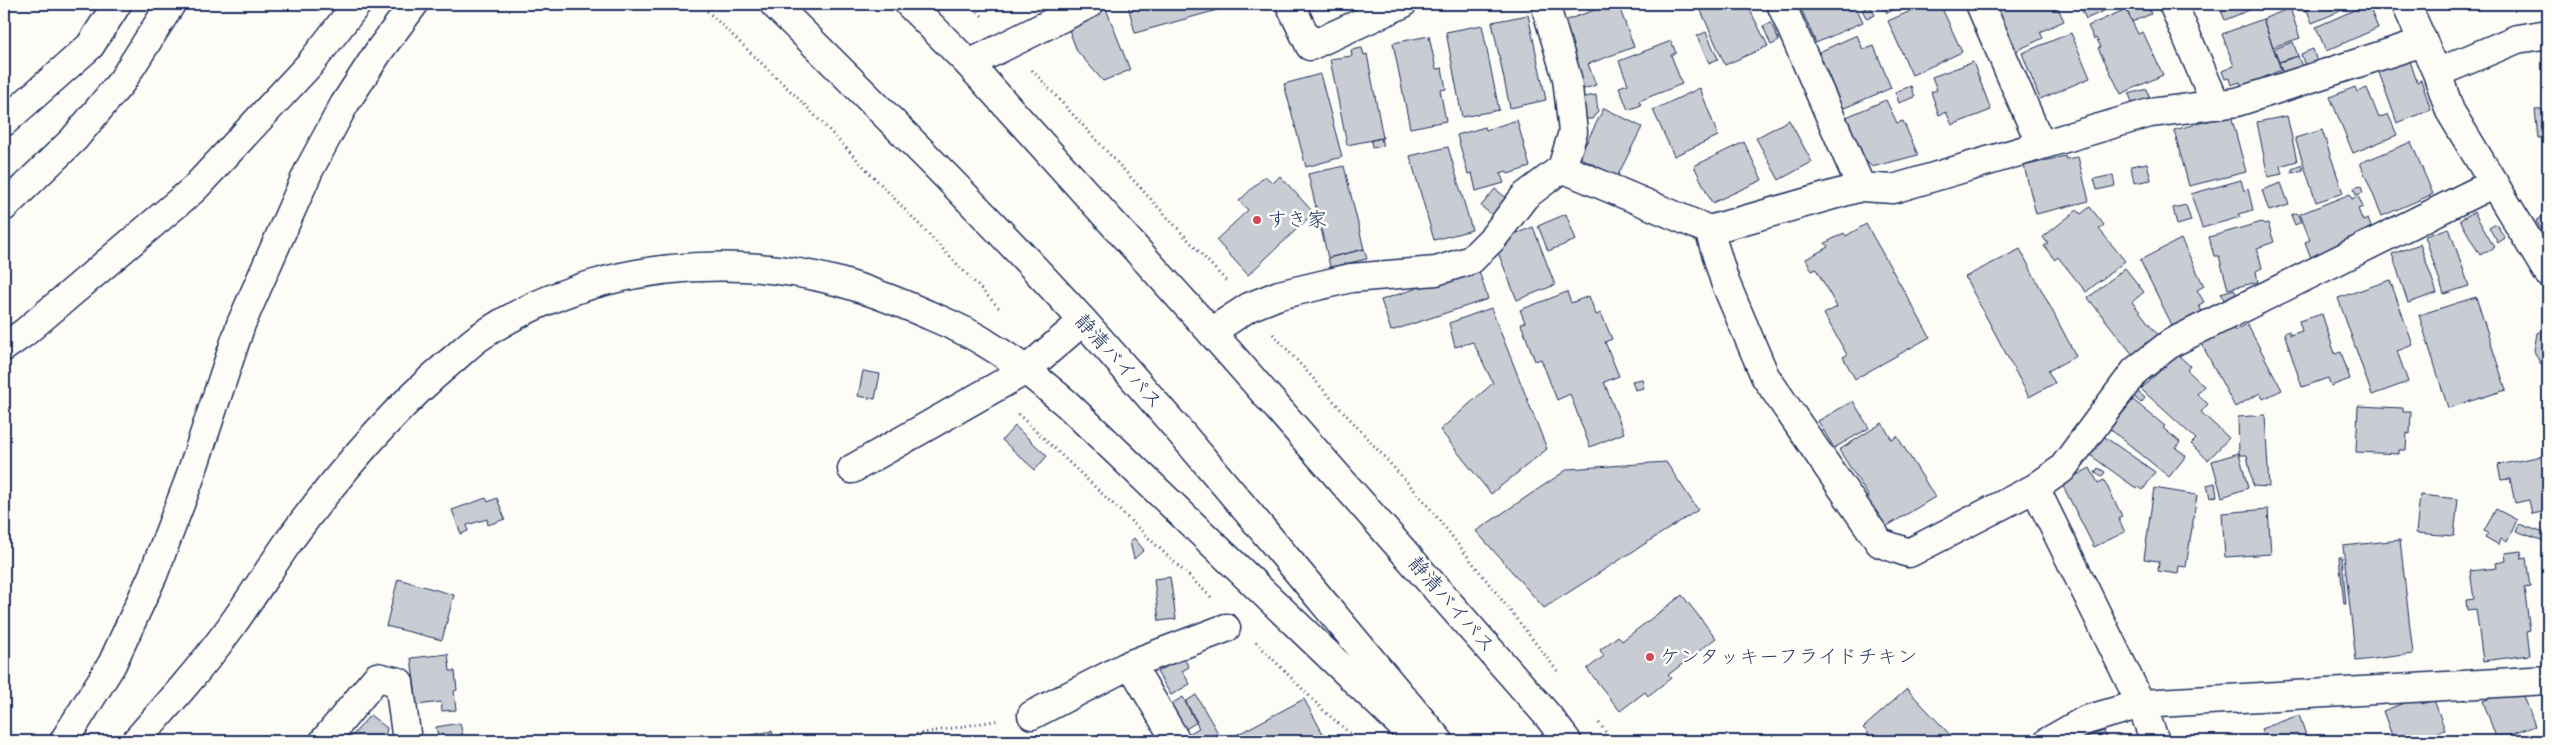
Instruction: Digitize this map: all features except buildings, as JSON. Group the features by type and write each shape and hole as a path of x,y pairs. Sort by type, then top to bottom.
{"main road":[{"path":"4,122 90,46 117,4"},
{"path":"4,207 74,139 122,81 171,4"},
{"path":"4,347 24,333 194,190 310,64 358,4"},
{"path":"64,741 112,664 153,575 188,483 242,324 309,170 344,105 379,51 414,4"},
{"name":"静清バイパス","path":"774,4 988,218 1083,321 1147,392 1439,741"},
{"name":"静清バイパス","path":"909,4 969,64 1211,332 1542,709 1567,741"},
{"path":"969,64 1089,4"},
{"path":"1290,4 1310,46 1402,4"},
{"path":"1211,332 1248,307 1279,295 1351,278 1436,271 1471,260 1493,238 1525,196 1562,168 1573,132 1567,78 1545,4"},
{"path":"1781,4 1861,188"},
{"path":"1980,4 2041,145"},
{"path":"2173,4 2216,105"},
{"path":"2406,4 2436,73 2450,111 2548,273"},
{"path":"2436,73 2517,39 2548,34"},
{"path":"1562,168 1709,230 1861,188 1893,189 2150,113 2238,102 2423,42"},
{"path":"1709,230 1725,282 1766,376 1880,543 1909,553 2035,488 2062,469 2135,371 2171,342 2494,183"},
{"path":"136,741 229,630 290,540 348,467 412,394 480,336 540,303 596,282 644,271 708,266 774,269 827,277 880,294 985,342 1026,370 1066,404 1418,741"},
{"path":"852,469 1026,370 1083,321"},
{"path":"2035,488 2142,704 2156,741"},
{"path":"1032,715 1131,664 1226,628"},
{"path":"1131,664 1176,741"},
{"path":"324,741 377,677 399,682 407,741"},
{"path":"2049,741 2086,720 2142,704 2548,680"}],"path":[{"path":"971,4 1425,502 1564,680"},
{"path":"877,741 1032,715"},
{"path":"1594,718 1612,741"}],"place":[{"name":"すき家","path":"1257,220"},
{"name":"ケンタッキーフライドチキン","path":"1650,657"}]}
